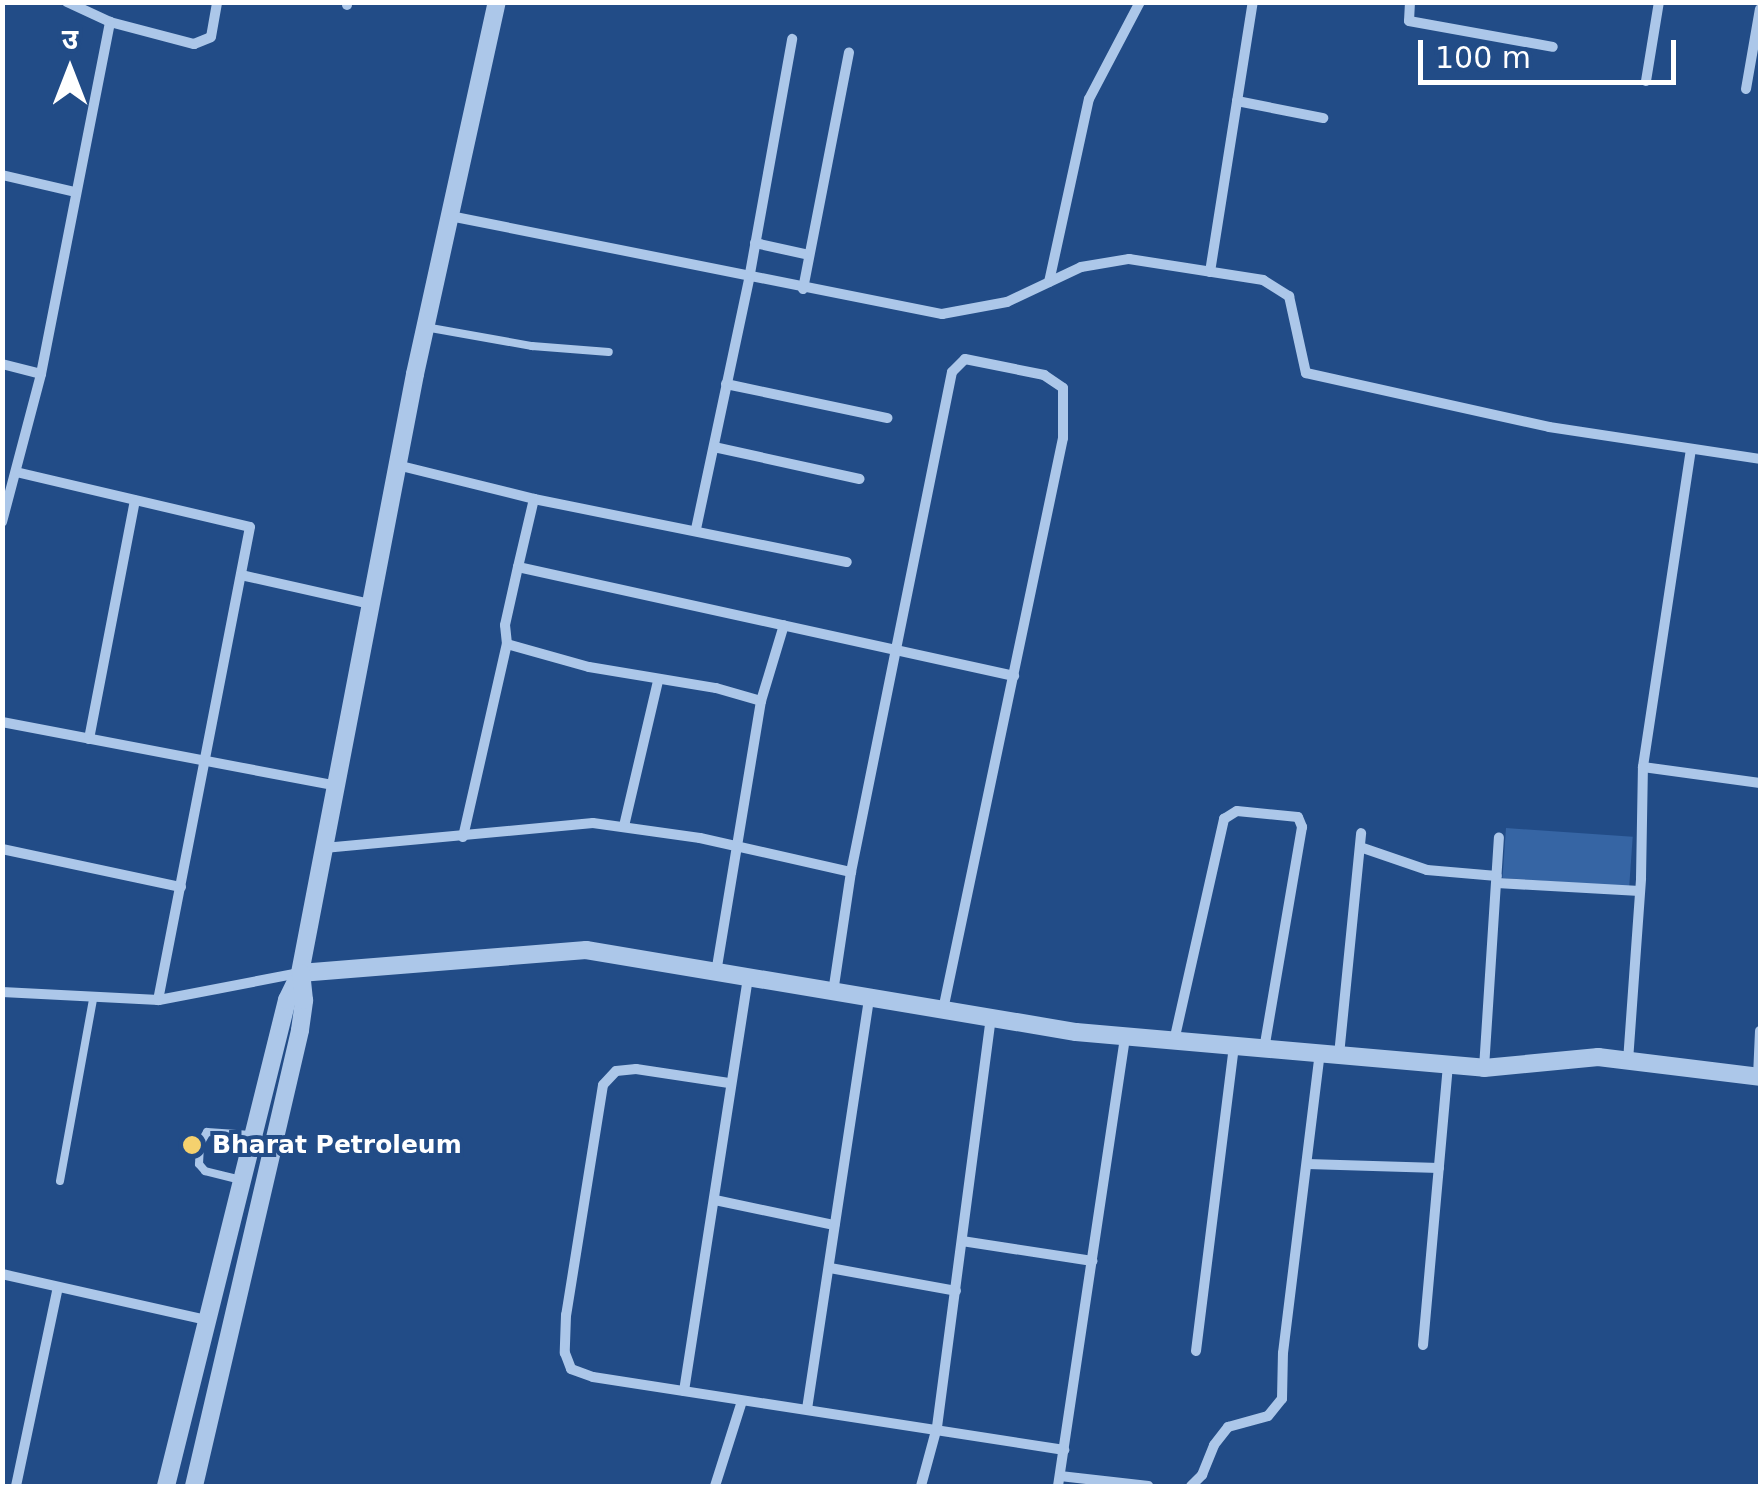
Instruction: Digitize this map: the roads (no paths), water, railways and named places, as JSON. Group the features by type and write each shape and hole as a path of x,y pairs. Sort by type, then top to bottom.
{"street":[{"path":"67,2 110,22 194,44 211,36 217,2"},
{"path":"166,1486 287,1000 300,973 397,465 497,2"},
{"path":"1049,282 1089,99 1140,2"},
{"path":"1210,272 1253,2"},
{"path":"1410,2 1408,22 1553,47"},
{"path":"1646,81 1659,2"},
{"path":"1746,90 1760,9"},
{"path":"2,522 41,374 110,22"},
{"path":"696,528 749,279 792,39"},
{"path":"802,289 850,52"},
{"path":"1237,101 1323,118"},
{"path":"2,175 75,192"},
{"path":"450,216 749,279 942,314 1007,302 1080,267 1129,259 1263,280 1289,296 1306,373 1548,427 1760,459"},
{"path":"755,243 809,255"},
{"path":"833,993 850,872 898,652 952,372 965,359 992,362 1057,381 1064,398 1058,468 942,1011"},
{"path":"2,364 41,374"},
{"path":"726,384 888,418"},
{"path":"714,447 860,479"},
{"path":"1628,1061 1640,891 1643,768 1691,449"},
{"path":"397,465 534,499 696,528 848,562"},
{"path":"16,472 250,526 158,1000"},
{"path":"463,837 507,644 505,624 534,499"},
{"path":"89,738 134,500"},
{"path":"518,568 1014,676"},
{"path":"242,574 371,604"},
{"path":"716,972 761,702 784,624"},
{"path":"507,644 658,681 716,688 761,702"},
{"path":"624,826 658,681"},
{"path":"2,722 336,786"},
{"path":"1643,768 1760,783"},
{"path":"1174,1041 1224,819 1238,810 1298,817 1302,827 1264,1049"},
{"path":"324,848 463,837 556,824 624,826 850,872"},
{"path":"1339,1055 1361,833"},
{"path":"1484,1068 1498,837"},
{"path":"1360,847 1427,870 1497,880 1640,891"},
{"path":"2,850 181,887"},
{"path":"2,992 93,1000 158,1000 300,973 586,950 942,1011 1125,1036 1484,1068 1598,1057 1759,1077 1760,1030"},
{"path":"194,1486 300,1030 304,1000 300,973"},
{"path":"684,1391 748,978"},
{"path":"807,1408 869,999"},
{"path":"922,1486 938,1428 991,1018"},
{"path":"1125,1036 1059,1481 1148,1486"},
{"path":"1196,1350 1234,1046"},
{"path":"1191,1486 1202,1476 1214,1445 1228,1427 1268,1416 1282,1399 1283,1353 1320,1053"},
{"path":"1423,1344 1448,1065"},
{"path":"729,1083 636,1069 616,1071 603,1085 566,1314 564,1354 571,1370 593,1378 1064,1450"},
{"path":"1307,1164 1439,1168"},
{"path":"715,1200 834,1225"},
{"path":"962,1240 1092,1261"},
{"path":"830,1268 956,1292"},
{"path":"2,1274 230,1325"},
{"path":"16,1486 58,1287"},
{"path":"715,1486 742,1401"}],"lane":[{"path":"425,327 532,346 609,352"},
{"path":"60,1181 93,1000"},
{"path":"241,1180 205,1171 199,1164 200,1144 203,1134 211,1131 252,1135"}],"place":[{"name":"Bharat Petroleum","path":"192,1145"}]}
